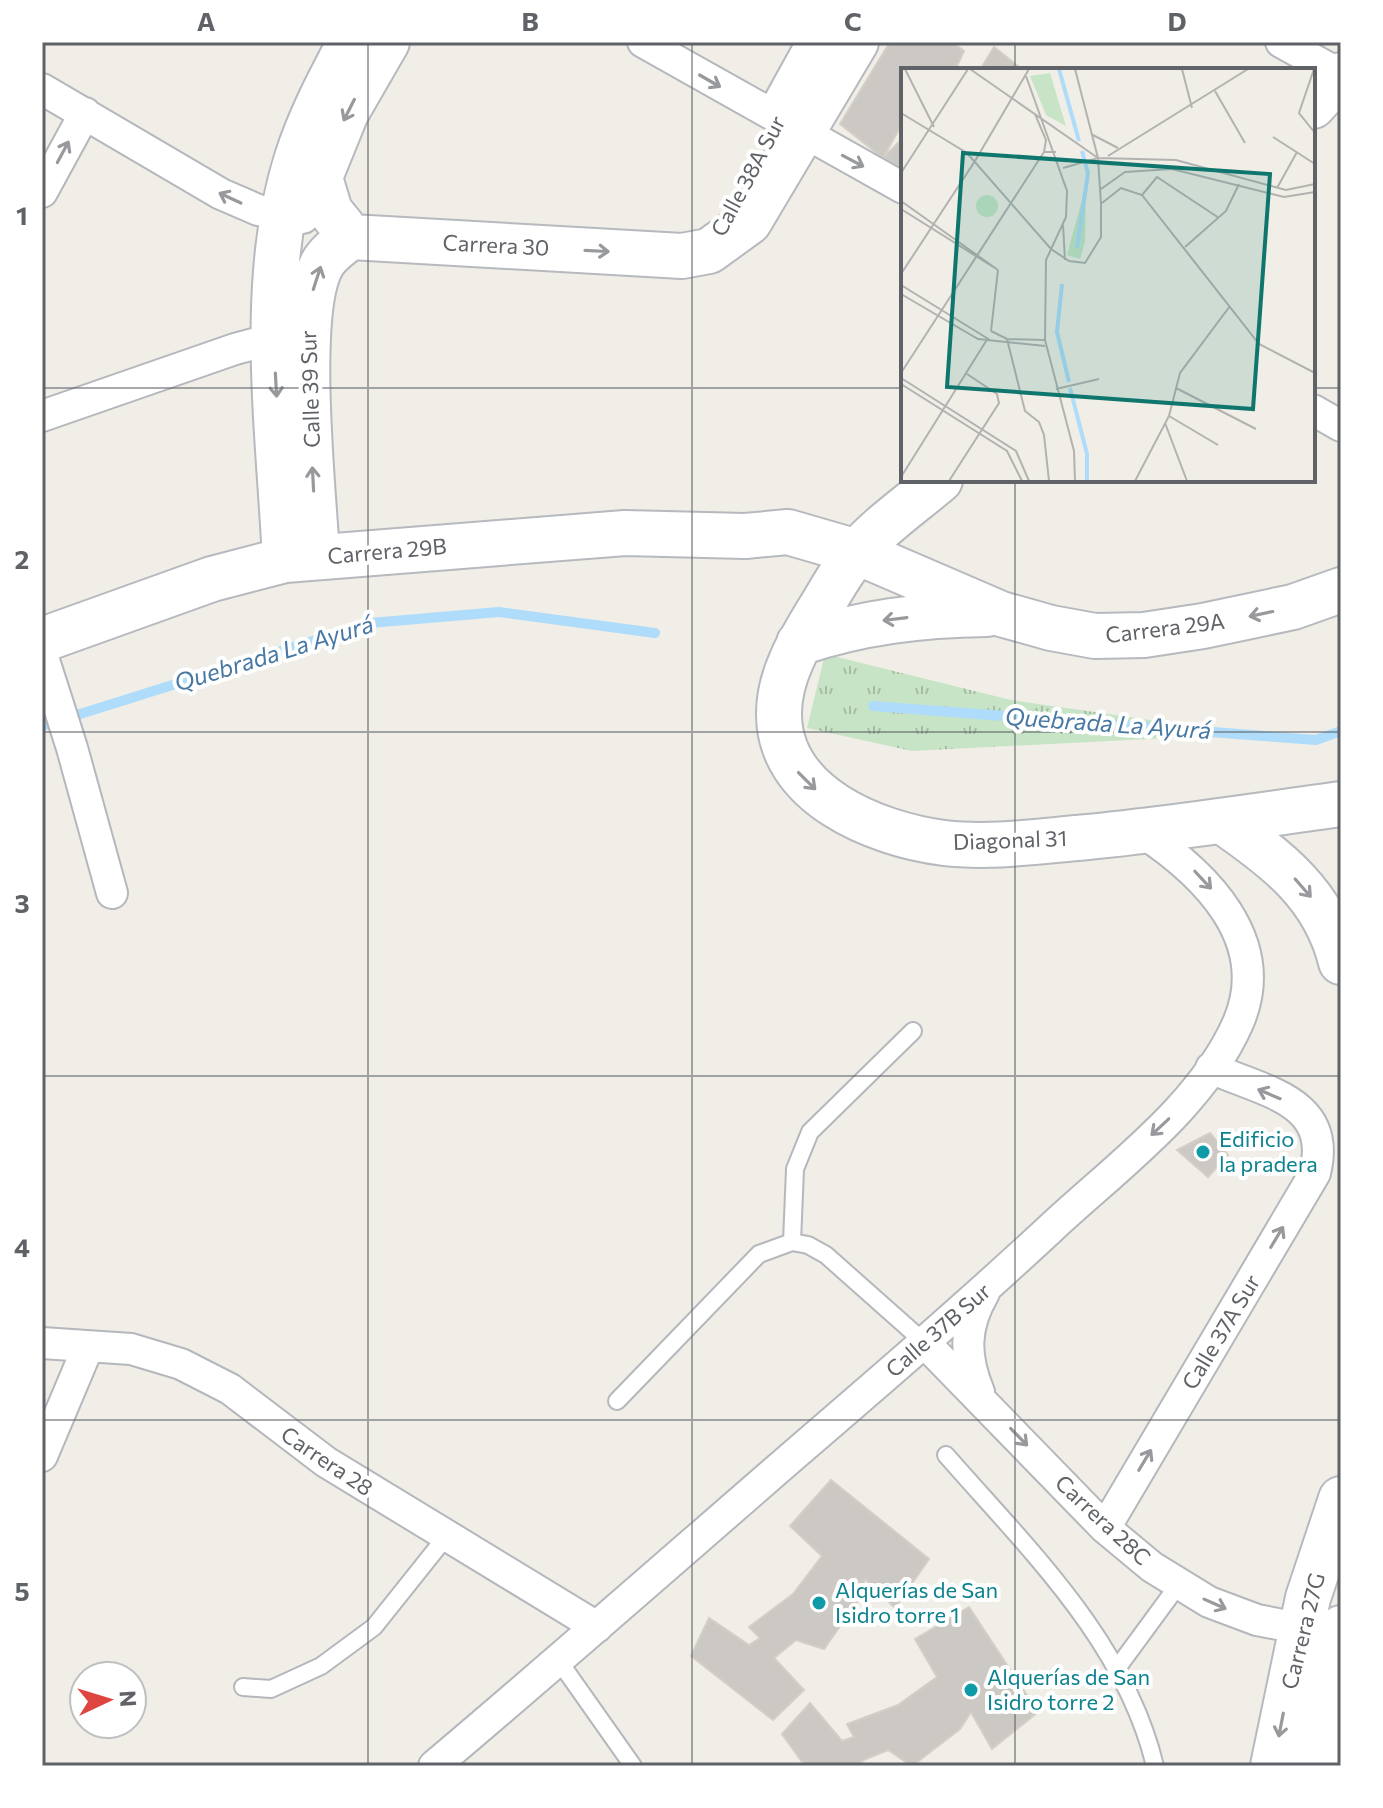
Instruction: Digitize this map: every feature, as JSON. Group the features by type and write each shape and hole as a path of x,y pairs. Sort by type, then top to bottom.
{"street":[{"name":"Calle 39 Sur","path":"301,558 290,334 277,279 294,217 296,161 311,117 350,42"},
{"name":"Calle 39 Sur","path":"294,217 320,178 346,113 387,42"},
{"path":"643,42 901,187"},
{"name":"Calle 38A Sur","path":"709,251 749,222 790,127 820,42"},
{"name":"Calle 38A Sur","path":"790,127 856,42"},
{"path":"1281,42 1341,75 1315,104"},
{"path":"42,89 221,194 258,210 294,217"},
{"path":"42,192 85,113"},
{"path":"320,178 330,211 351,237"},
{"name":"Calle 39 Sur","path":"290,334 322,263 335,248 351,237"},
{"name":"Carrera 30","path":"351,237 682,256 709,251"},
{"path":"42,416 290,334"},
{"path":"1315,411 1341,426"},
{"path":"788,532 844,520 924,482"},
{"name":"Diagonal 31","path":"938,482 857,552 799,643 779,711 789,758 803,780 852,815 894,831 956,843 993,845 1142,832 1341,804"},
{"name":"Carrera 29B","path":"44,656 212,579 301,558 625,533 745,536 788,532 857,552"},
{"name":"Carrera 29B","path":"745,536 798,557 827,598"},
{"name":"Carrera 29A","path":"857,552 1001,614 1095,636 1144,635 1218,623 1339,596"},
{"path":"799,643 859,625 899,618 1001,614"},
{"path":"44,656 112,893"},
{"path":"1222,821 1272,855 1303,885 1325,914 1341,962"},
{"name":"Calle 37B Sur","path":"434,1766 987,1288 1169,1118 1211,1068 1239,1021 1246,983 1241,940 1221,899 1199,874 1142,832"},
{"name":"Calle 37A Sur","path":"1105,1528 1315,1173 1320,1150 1317,1132 1308,1116 1294,1105 1211,1068"},
{"name":"Carrera 28C","path":"981,1397 971,1373 968,1330 987,1288"},
{"name":"Carrera 28C","path":"924,1342 981,1397 1105,1528 1179,1584 1209,1602 1257,1620 1330,1632"},
{"name":"Carrera 28","path":"42,1343 131,1349 181,1364 230,1389 326,1462 445,1538 597,1627"},
{"path":"42,1456 88,1347"},
{"name":"Carrera 27G","path":"1316,1766 1341,1499"},
{"name":"Carrera 27G","path":"1273,1766 1330,1632"}],"lane":[{"path":"792,1242 795,1169 810,1132 913,1031"},
{"path":"617,1401 759,1254 792,1242 808,1245 826,1255 924,1342"},
{"path":"946,1455 1066,1593 1118,1667 1145,1726 1155,1766"},
{"path":"243,1687 271,1689 321,1666 374,1627 445,1538"},
{"path":"1118,1667 1179,1584"},
{"path":"559,1661 633,1766"}],"green space":[{"path":"825,654 1011,700 1247,734 912,751 807,728"}],"building":[{"path":"890,42 952,42 964,51 956,68 901,68 901,126 883,158 840,124"},
{"path":"994,47 1020,68 981,68"},
{"path":"901,140 901,168 883,158"},
{"name":"Edificio la pradera","path":"1210,1133 1228,1155 1208,1177 1177,1150"},
{"name":"Alquerías de San Isidro torre 1","path":"831,1480 929,1559 895,1608 865,1579 859,1599 824,1649 796,1640 774,1658 804,1690 773,1720 691,1656 709,1618 749,1645 760,1638 749,1627 793,1594 822,1556 790,1526"},
{"name":"Alquerías de San Isidro torre 2","path":"969,1607 1038,1712 992,1749 971,1712 960,1729 912,1766 888,1750 861,1761 864,1766 805,1766 782,1734 810,1703 842,1741 854,1737 847,1724 898,1705 937,1677 915,1639"}],"waterway":[{"name":"Quebrada La Ayurá","path":"42,726 370,623 499,612 655,633"},
{"name":"Quebrada La Ayurá","path":"873,706 1316,740 1341,731"}],"place":[{"name":"Edificio la pradera","path":"1203,1152"},
{"name":"Alquerías de San Isidro torre 1","path":"819,1603"},
{"name":"Alquerías de San Isidro torre 2","path":"971,1690"}]}
